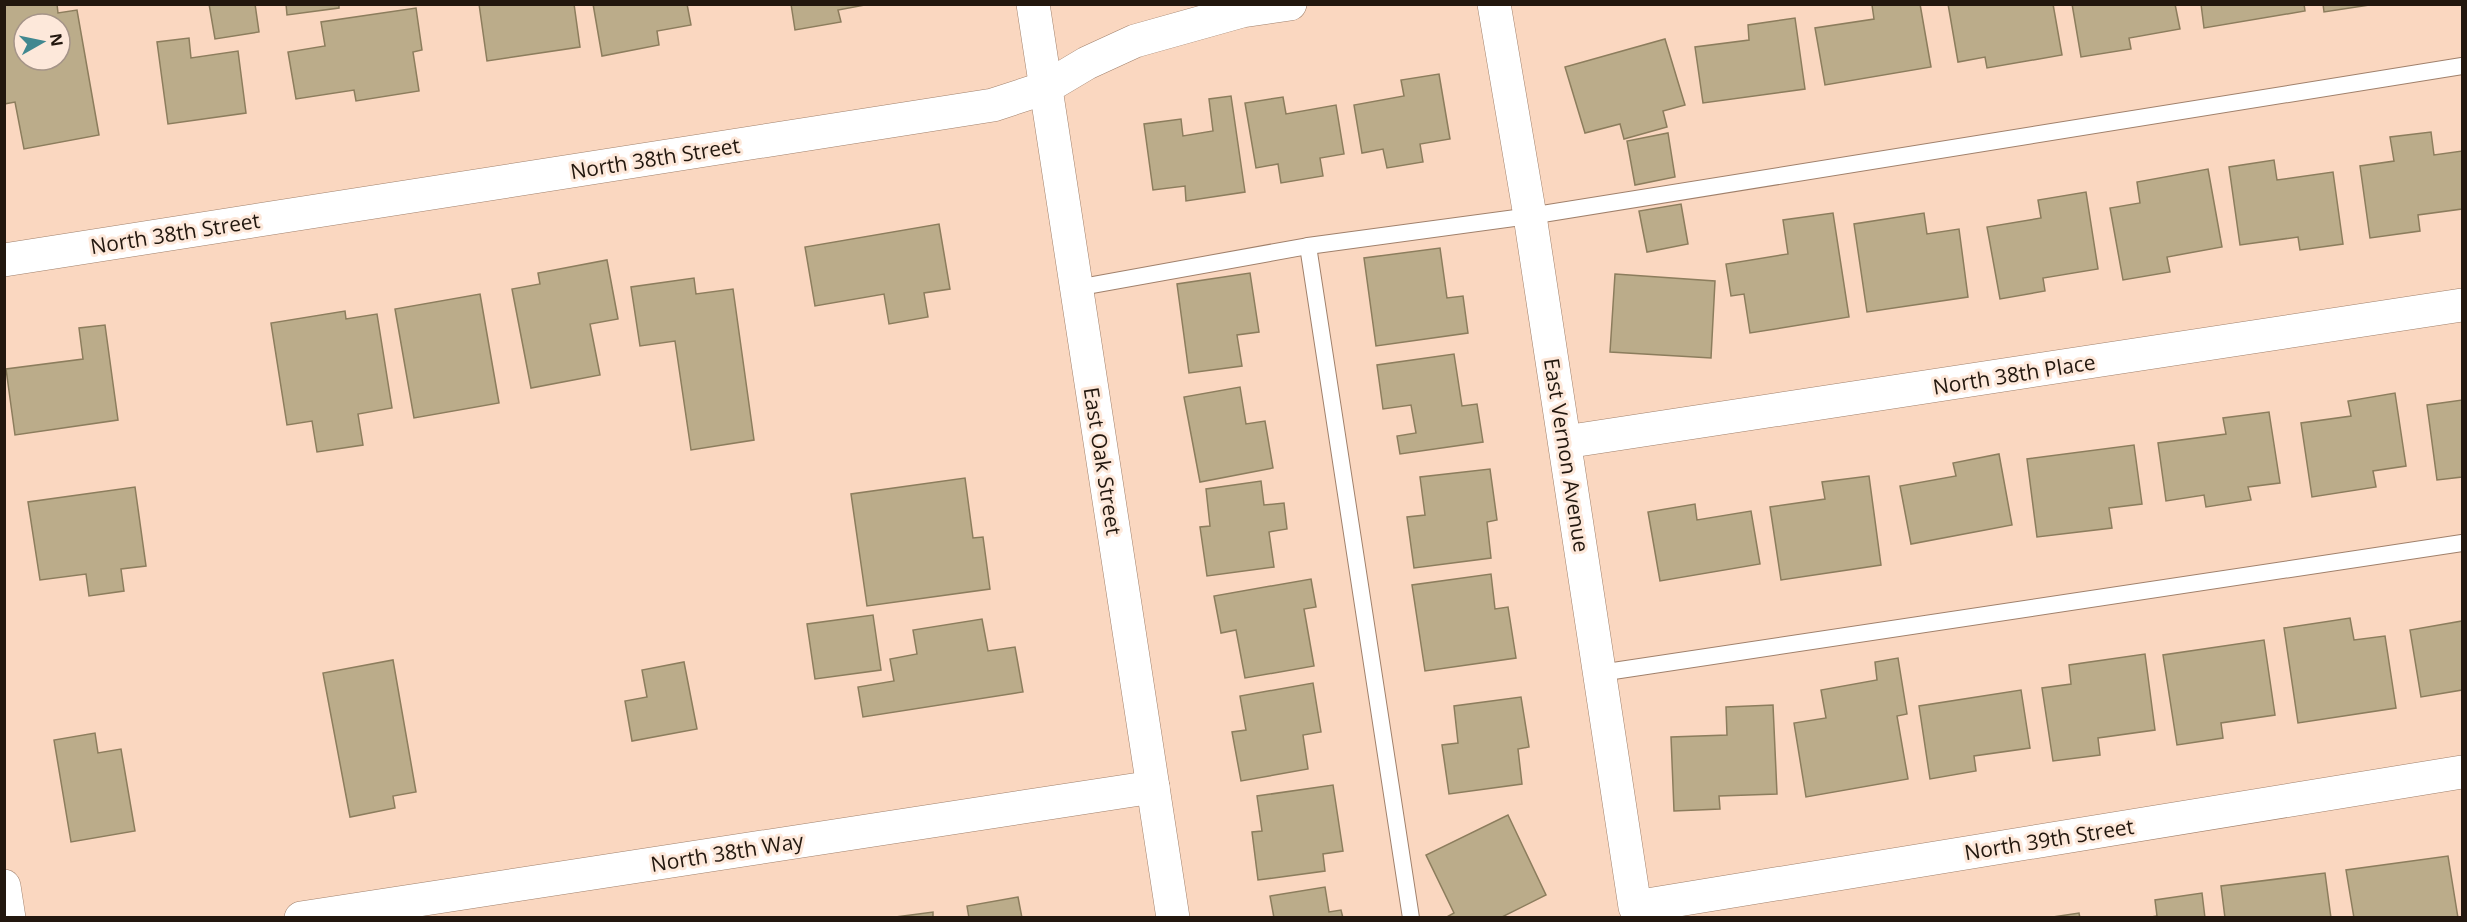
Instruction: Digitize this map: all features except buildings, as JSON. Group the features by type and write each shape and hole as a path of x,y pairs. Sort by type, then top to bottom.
{"street":[{"name":"East Oak Street","path":"1033,4 1173,918"},
{"name":"North 38th Street","path":"4,260 993,105 1045,88 1087,63 1135,41 1242,11 1290,4"},
{"name":"East Vernon Avenue","path":"1494,4 1530,216 1635,907"},
{"name":"North 38th Place","path":"1565,442 2463,304"},
{"name":"North 39th Street","path":"1635,907 2463,772"},
{"name":"North 38th Way","path":"301,918 1153,787"},
{"path":"4,886 9,918"}],"lane":[{"path":"1076,288 1308,246 1530,216 2463,66"},
{"path":"1308,246 1411,918"},
{"path":"1600,673 2463,543"}]}
